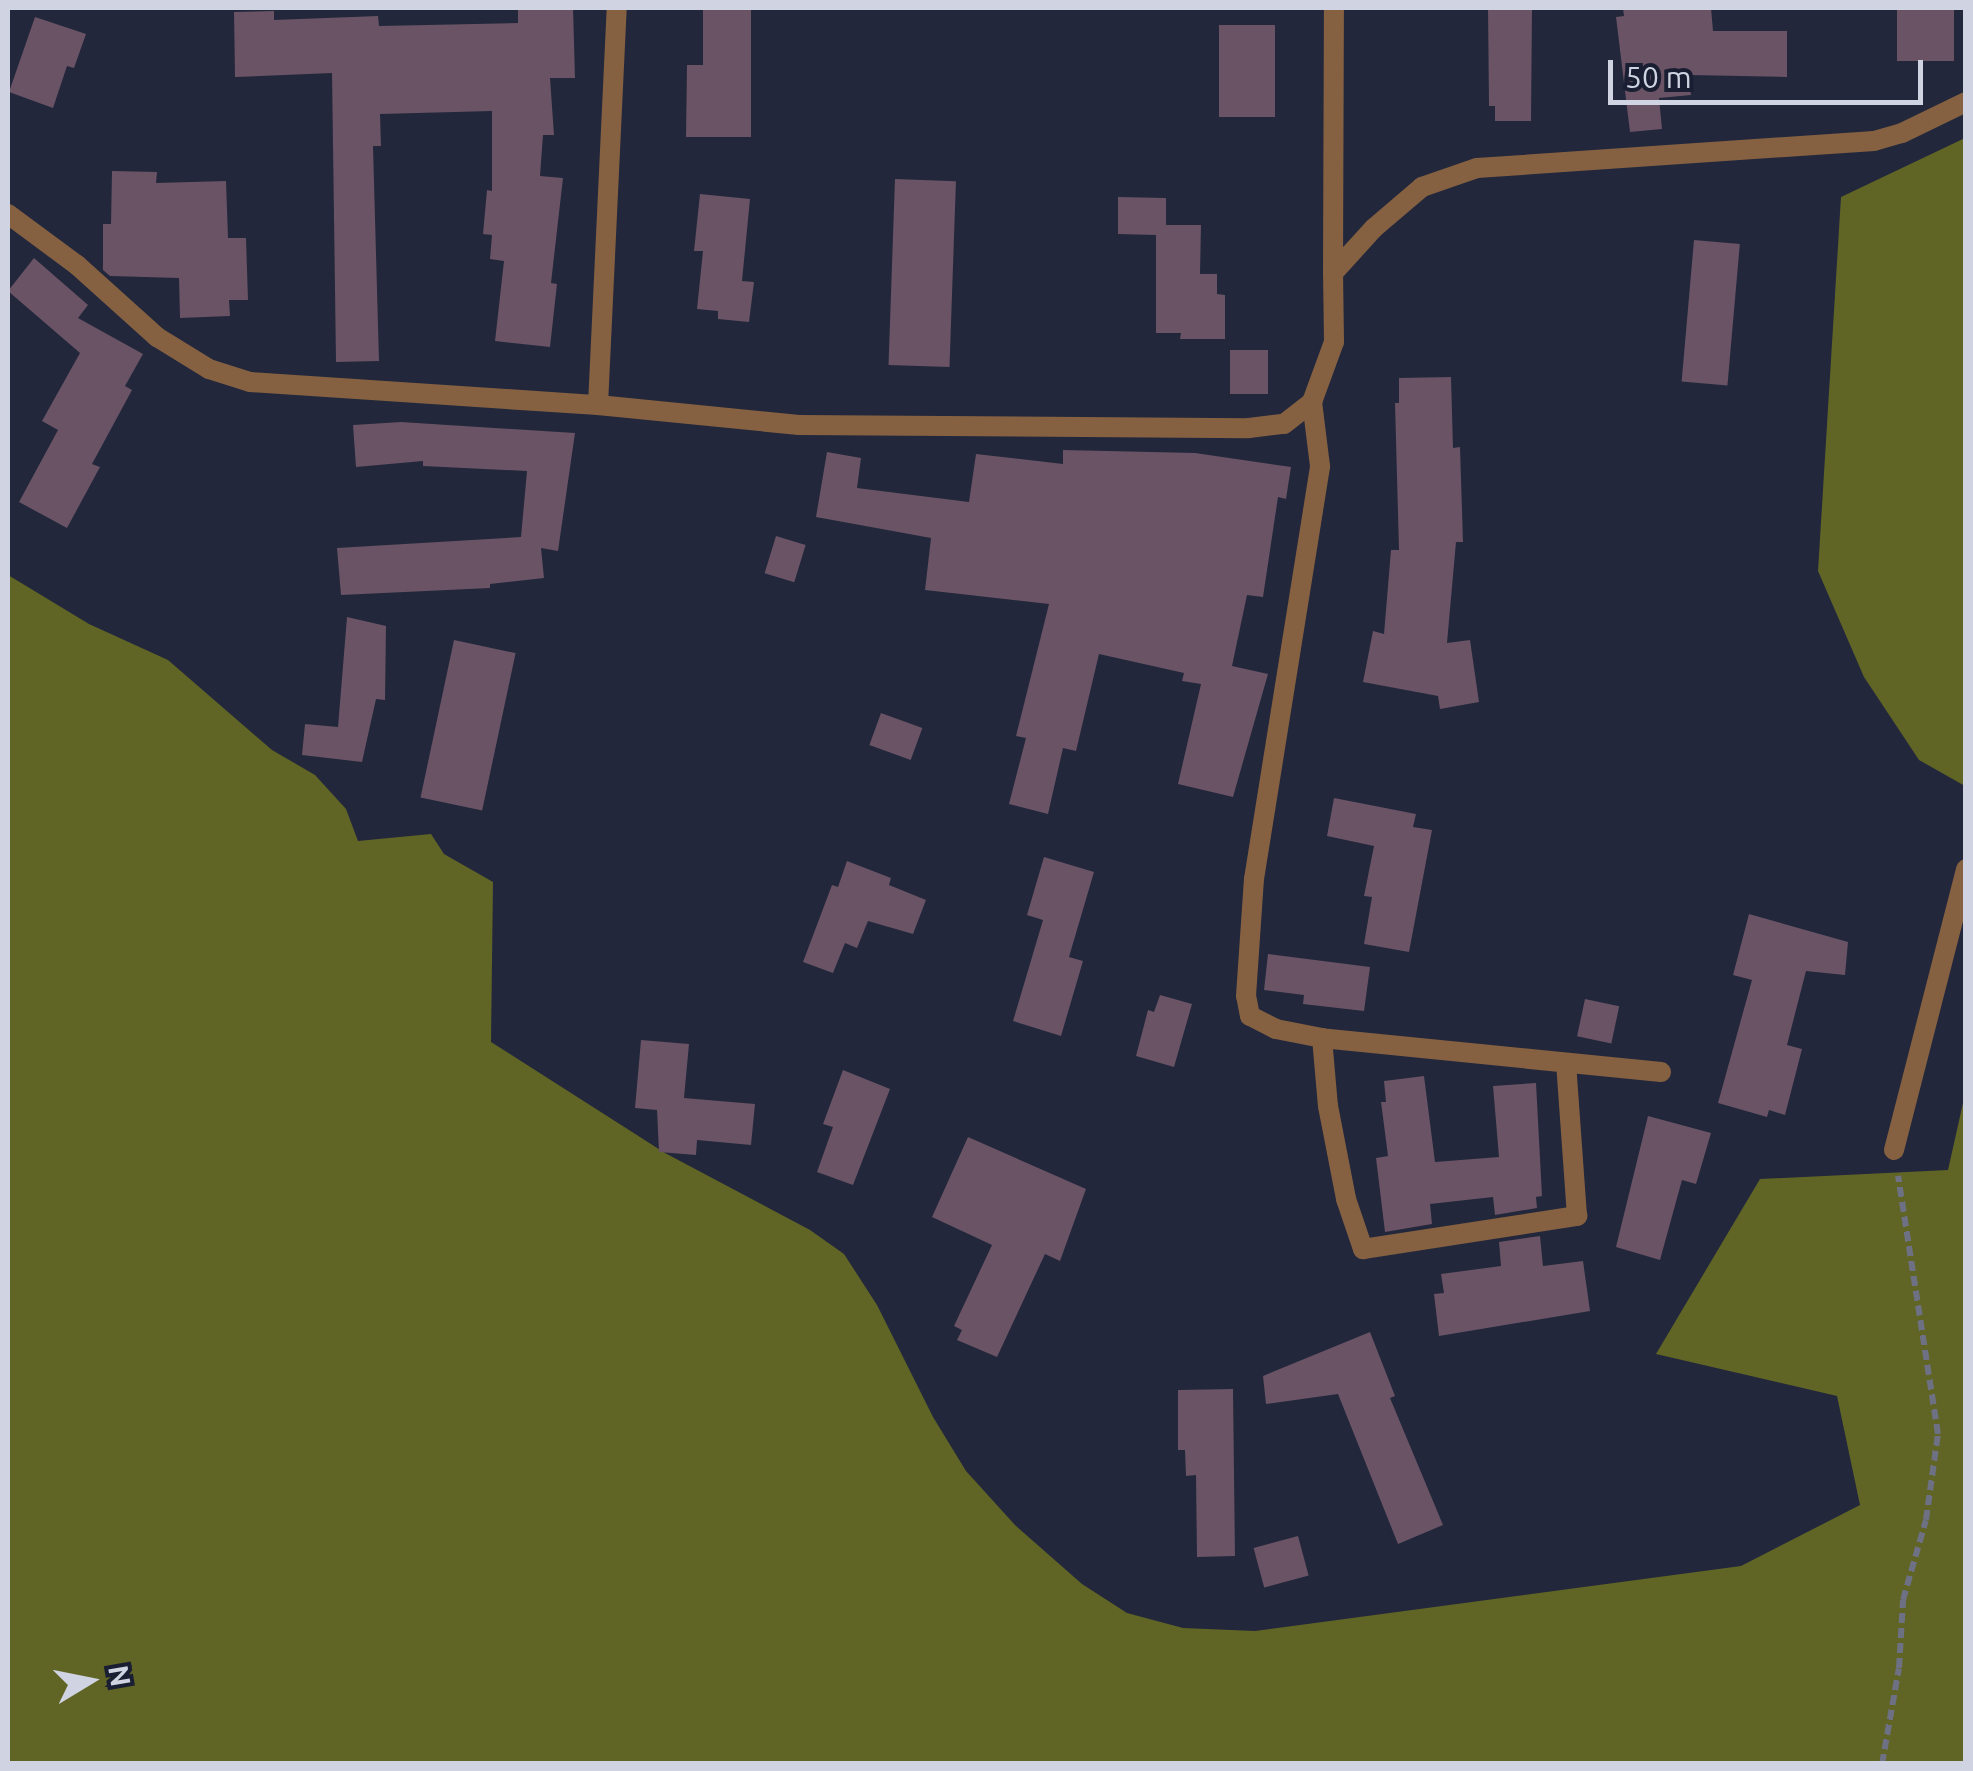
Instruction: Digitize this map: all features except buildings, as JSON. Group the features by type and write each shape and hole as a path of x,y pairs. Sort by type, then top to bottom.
{"street":[{"path":"598,405 617,8"},
{"path":"1334,8 1334,342 1312,402 1320,466 1254,878 1246,996 1250,1016 1258,1022 1322,1038 1662,1072"},
{"path":"1332,274 1374,228 1422,187 1477,168 1874,141 1902,133 1966,102"},
{"path":"8,214 77,264 157,337 229,377 343,390 598,405 800,425 1249,428 1284,424 1312,402"},
{"path":"1894,1150 1966,869"},
{"path":"1322,1038 1342,1181 1363,1249 1577,1216 1566,1064"}],"path":[{"path":"1882,1764 1899,1668 1904,1600 1926,1520 1938,1434 1894,1150"}],"green space":[{"path":"1966,138 1965,786 1919,760 1864,677 1818,571 1841,197"},
{"path":"8,575 89,624 168,660 272,750 315,775 346,809 358,841 431,834 444,854 493,882 491,1042 665,1153 810,1230 844,1254 877,1305 933,1417 966,1471 1015,1525 1082,1584 1127,1613 1183,1628 1255,1631 1741,1566 1860,1505 1837,1396 1656,1354 1760,1179 1948,1170 1965,1094 1965,1763 8,1763"}]}
